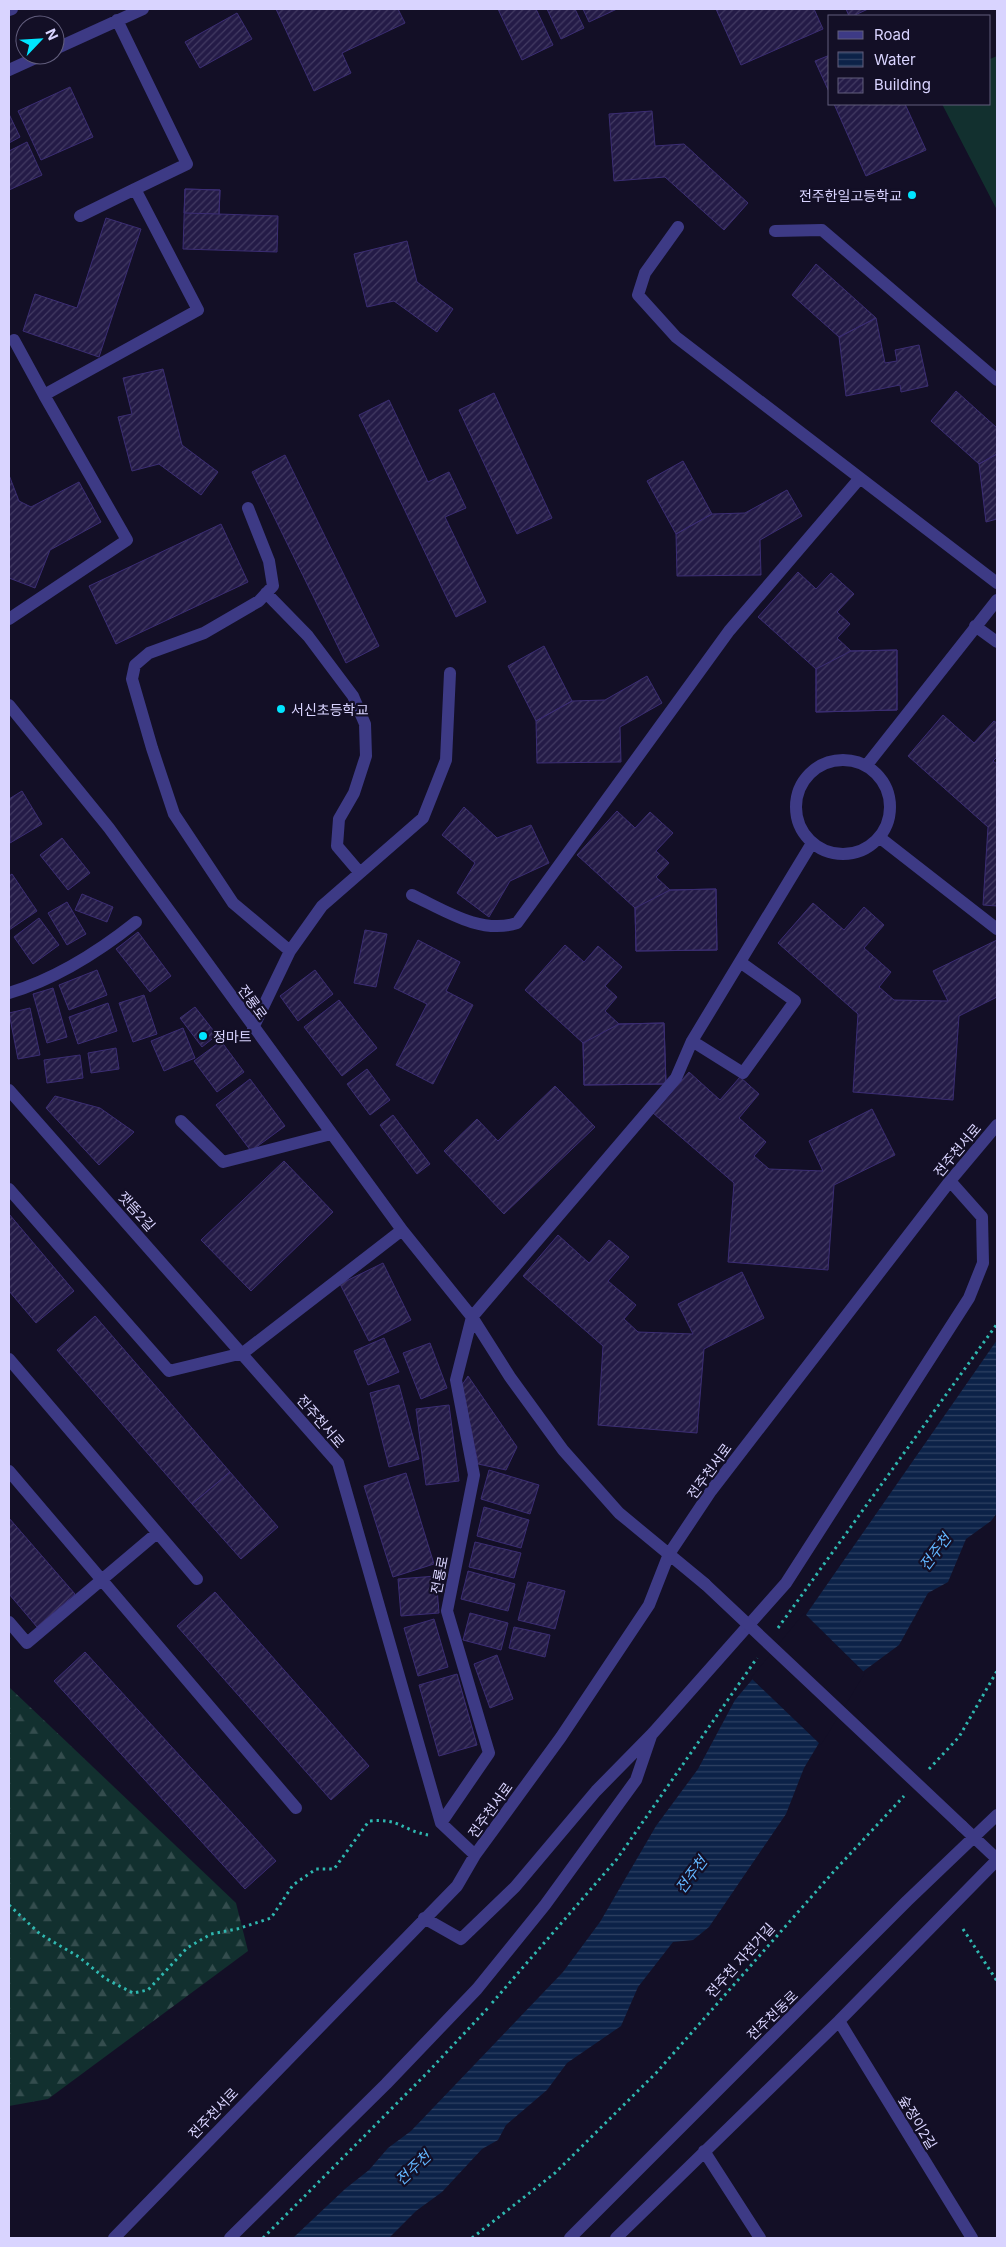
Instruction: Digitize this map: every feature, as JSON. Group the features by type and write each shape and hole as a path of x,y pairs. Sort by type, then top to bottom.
{"street":[{"path":"65,44 143,9"},
{"path":"80,216 187,164 117,20"},
{"path":"44,395 198,310 135,189"},
{"path":"678,227 645,273 638,295 676,337 997,583"},
{"path":"775,231 822,230 997,380"},
{"path":"9,619 127,540 14,340"},
{"path":"412,895 475,924 505,927 517,923 728,631 860,478"},
{"path":"248,508 269,561 273,586 259,601 204,633 149,653 135,665 132,679 174,814 233,903 290,950"},
{"path":"266,593 308,636 353,696 365,724 366,756 354,793 339,818 337,846 360,873"},
{"path":"866,766 997,600"},
{"path":"975,626 997,642"},
{"path":"254,1028 290,950 322,906 423,818 446,760 450,673"},
{"name":"전룡로","path":"9,705 109,828 402,1230 472,1317 510,1377 563,1450 619,1514 705,1584 997,1860"},
{"path":"835,760 851,760 866,766 879,777 887,791 890,807 887,823 879,837 868,847 854,853 840,854 825,851 812,843 802,832 796,818 799,788 807,776 820,766 835,760"},
{"path":"879,837 997,929"},
{"path":"472,1317 676,1078 692,1041 812,843"},
{"path":"9,993 35,986 98,952 136,922"},
{"path":"692,1041 743,1073 795,1001 740,962"},
{"name":"잿뜸2길","path":"9,1090 243,1353"},
{"path":"181,1121 223,1162 332,1134"},
{"name":"전주천서로","path":"114,2238 457,1886 475,1855 561,1737 649,1605 669,1554 711,1491 950,1181 997,1125"},
{"path":"424,1918 461,1939 515,1887 596,1791 653,1733 786,1583 969,1298 983,1263 982,1217 950,1181"},
{"path":"9,1189 169,1371 243,1353 402,1230"},
{"name":"전룡로","path":"441,1823 489,1753 447,1612 474,1475 456,1380 472,1317"},
{"name":"전주천서로","path":"243,1353 338,1463 441,1823 475,1855"},
{"path":"9,1359 196,1579"},
{"path":"9,1471 296,1808"},
{"path":"9,1622 27,1643 157,1533"},
{"path":"230,2238 386,2084 477,1988 545,1905 636,1780 653,1733"},
{"name":"전주천동로","path":"570,2238 907,1901 997,1815"},
{"path":"616,2238 839,2021 997,1860"},
{"name":"숲정이2길","path":"839,2021 972,2238"},
{"path":"704,2151 760,2238"}],"path":[{"path":"926,1772 959,1737 997,1671"},
{"name":"전주천 자전거길","path":"472,2238 556,2173 656,2072 823,1883 907,1793"},
{"path":"9,1905 40,1934 79,1957 106,1979 133,1992 148,1990 187,1948 211,1934 237,1929 272,1918 293,1885 316,1869 334,1869 369,1821 387,1819 407,1826 418,1833 430,1836"},
{"path":"963,1929 997,1982"}],"green space":[{"path":"997,56 997,210 943,105 991,105 991,59"},
{"path":"9,1687 236,1903 248,1951 48,2099 9,2106"}],"water":[{"name":"전주천","path":"997,1340 997,1513 991,1521 966,1539 948,1582 928,1593 899,1645 861,1673 804,1768 786,1814 709,1927 693,1940 673,1942 638,1987 621,2026 567,2063 547,2090 506,2125 498,2140 482,2149 442,2192 416,2211 389,2238 293,2238 345,2189 369,2170 388,2148 411,2131 563,1972 600,1922 656,1826 698,1769 735,1700 803,1619"}],"pier":[{"path":"804,1613 865,1673 821,1745 751,1678"}],"building":[{"path":"276,9 398,9 405,23 342,53 351,73 314,91"},
{"path":"498,9 536,9 553,45 522,60"},
{"path":"547,9 575,9 584,28 561,39"},
{"path":"583,9 617,9 589,22"},
{"path":"716,9 814,9 823,29 741,65"},
{"path":"846,9 868,9 855,15 849,15"},
{"path":"237,13 252,39 200,68 185,42"},
{"path":"828,56 828,90 815,61"},
{"path":"70,87 93,137 41,160 18,111"},
{"path":"834,105 905,105 926,150 866,176"},
{"path":"652,111 655,146 684,144 748,203 724,230 665,177 614,181 609,114"},
{"path":"9,114 20,137 9,143"},
{"path":"27,142 42,175 9,190 9,151"},
{"path":"185,189 220,190 219,214 278,216 277,252 183,249"},
{"path":"185,189 220,190 219,214 184,213"},
{"path":"106,218 141,229 99,357 23,331 35,294 77,308"},
{"path":"407,241 417,282 453,309 437,332 394,301 367,307 354,254"},
{"path":"816,264 876,318 839,337 792,295"},
{"path":"876,318 885,363 897,361 895,350 919,345 928,386 901,392 900,385 846,396 839,337"},
{"path":"163,369 182,445 218,472 201,495 159,464 132,471 118,417 132,414 123,378"},
{"path":"956,391 997,428 997,454 979,464 931,421"},
{"path":"494,393 552,518 517,534 459,410"},
{"path":"389,400 428,482 449,472 466,508 445,517 486,602 456,617 359,415"},
{"path":"997,454 997,519 986,522 979,464"},
{"path":"285,455 379,646 346,663 252,472"},
{"path":"683,461 712,514 676,534 647,481"},
{"path":"9,475 19,501 31,507 79,482 101,522 50,550 35,588 9,578"},
{"path":"787,490 802,516 760,540 761,575 677,576 676,534 712,514 745,513"},
{"path":"221,524 248,582 116,644 89,586"},
{"path":"798,572 816,589 831,573 854,594 837,612 850,624 837,638 851,651 897,650 897,710 816,712 816,669 758,617"},
{"path":"544,646 572,701 536,721 508,666"},
{"path":"897,650 897,710 816,712 816,669 851,651"},
{"path":"647,676 662,703 620,727 621,762 537,763 536,721 572,701 605,700"},
{"path":"943,715 974,743 994,721 997,723 997,757 993,761 997,764 997,906 983,905 988,827 908,756"},
{"path":"22,791 42,824 10,843 9,799"},
{"path":"464,807 497,838 531,825 549,863 510,881 489,917 457,893 475,863 442,835"},
{"path":"617,811 635,828 650,812 673,833 656,851 669,863 656,877 670,890 716,889 717,950 636,951 635,908 577,855"},
{"path":"62,838 90,873 68,890 40,855"},
{"path":"12,874 37,911 9,930 9,876"},
{"path":"716,889 717,950 636,951 635,908 670,890"},
{"path":"82,894 113,907 107,922 75,910"},
{"path":"67,902 86,934 67,945 48,913"},
{"path":"813,903 844,930 864,907 884,925 864,948 891,972 879,987 894,1000 948,1001 933,971 997,940 997,997 959,1016 953,1100 853,1092 858,1014 778,943"},
{"path":"39,918 59,945 33,964 14,937"},
{"path":"365,930 387,934 376,987 354,983"},
{"path":"138,932 171,976 150,992 116,949"},
{"path":"418,940 460,962 446,991 473,1005 433,1084 396,1065 427,1004 394,988"},
{"path":"565,945 584,962 598,946 622,967 605,986 617,997 605,1011 619,1024 664,1023 666,1084 584,1085 583,1043 525,990"},
{"path":"97,970 107,995 69,1010 59,985"},
{"path":"315,970 333,994 298,1021 280,996"},
{"path":"53,988 67,1037 47,1043 33,994"},
{"path":"144,995 157,1034 133,1042 119,1003"},
{"path":"339,1000 377,1048 342,1076 304,1027"},
{"path":"108,1003 117,1031 78,1044 69,1017"},
{"path":"195,1007 217,1035 202,1047 180,1018"},
{"path":"30,1008 40,1055 18,1059 9,1013"},
{"path":"664,1023 666,1084 584,1085 583,1043 619,1024"},
{"path":"183,1028 195,1058 164,1071 151,1041"},
{"path":"221,1041 244,1072 217,1092 194,1061"},
{"path":"116,1048 119,1069 91,1073 88,1053"},
{"path":"80,1055 83,1078 47,1083 44,1060"},
{"path":"367,1069 390,1100 370,1115 347,1084"},
{"path":"689,1072 720,1100 740,1077 759,1094 739,1118 766,1142 754,1156 769,1169 823,1171 809,1141 872,1109 895,1155 834,1185 828,1270 728,1262 734,1183 653,1113"},
{"path":"250,1079 285,1126 251,1151 216,1105"},
{"path":"555,1086 595,1127 504,1214 444,1151 477,1119 498,1141"},
{"path":"55,1096 100,1108 134,1132 99,1165 46,1108"},
{"path":"393,1115 430,1164 417,1174 380,1125"},
{"path":"284,1161 333,1212 251,1291 201,1240"},
{"path":"9,1214 74,1291 36,1323 9,1291"},
{"path":"558,1235 589,1263 609,1240 629,1257 608,1281 636,1305 624,1319 638,1332 693,1334 678,1304 742,1272 764,1318 704,1349 697,1433 598,1425 603,1346 523,1276"},
{"path":"383,1263 411,1320 369,1341 340,1284"},
{"path":"95,1316 230,1472 192,1504 57,1350"},
{"path":"384,1338 399,1372 368,1385 354,1351"},
{"path":"430,1343 447,1388 421,1399 403,1353"},
{"path":"468,1376 517,1447 506,1470 478,1464 462,1385"},
{"path":"399,1385 419,1459 389,1467 370,1393"},
{"path":"449,1405 459,1481 426,1485 416,1409"},
{"path":"489,1470 539,1485 530,1514 481,1499"},
{"path":"230,1472 278,1527 241,1559 192,1504"},
{"path":"406,1473 434,1564 393,1577 364,1486"},
{"path":"484,1507 529,1520 521,1548 477,1536"},
{"path":"9,1518 75,1594 37,1627 9,1594"},
{"path":"475,1542 521,1553 514,1578 469,1567"},
{"path":"468,1571 515,1584 508,1611 461,1599"},
{"path":"436,1576 439,1613 401,1616 398,1579"},
{"path":"528,1582 565,1591 555,1629 518,1620"},
{"path":"215,1592 369,1766 331,1800 177,1626"},
{"path":"470,1613 508,1623 501,1650 463,1640"},
{"path":"434,1619 448,1667 418,1676 404,1628"},
{"path":"514,1627 550,1635 545,1657 509,1648"},
{"path":"85,1652 276,1861 245,1889 54,1681"},
{"path":"497,1655 513,1699 490,1708 474,1664"},
{"path":"457,1674 477,1745 439,1756 419,1685"}],"place":[{"name":"전주한일고등학교","path":"912,195"},
{"name":"서신초등학교","path":"281,709"},
{"name":"정마트","path":"203,1036"}]}
